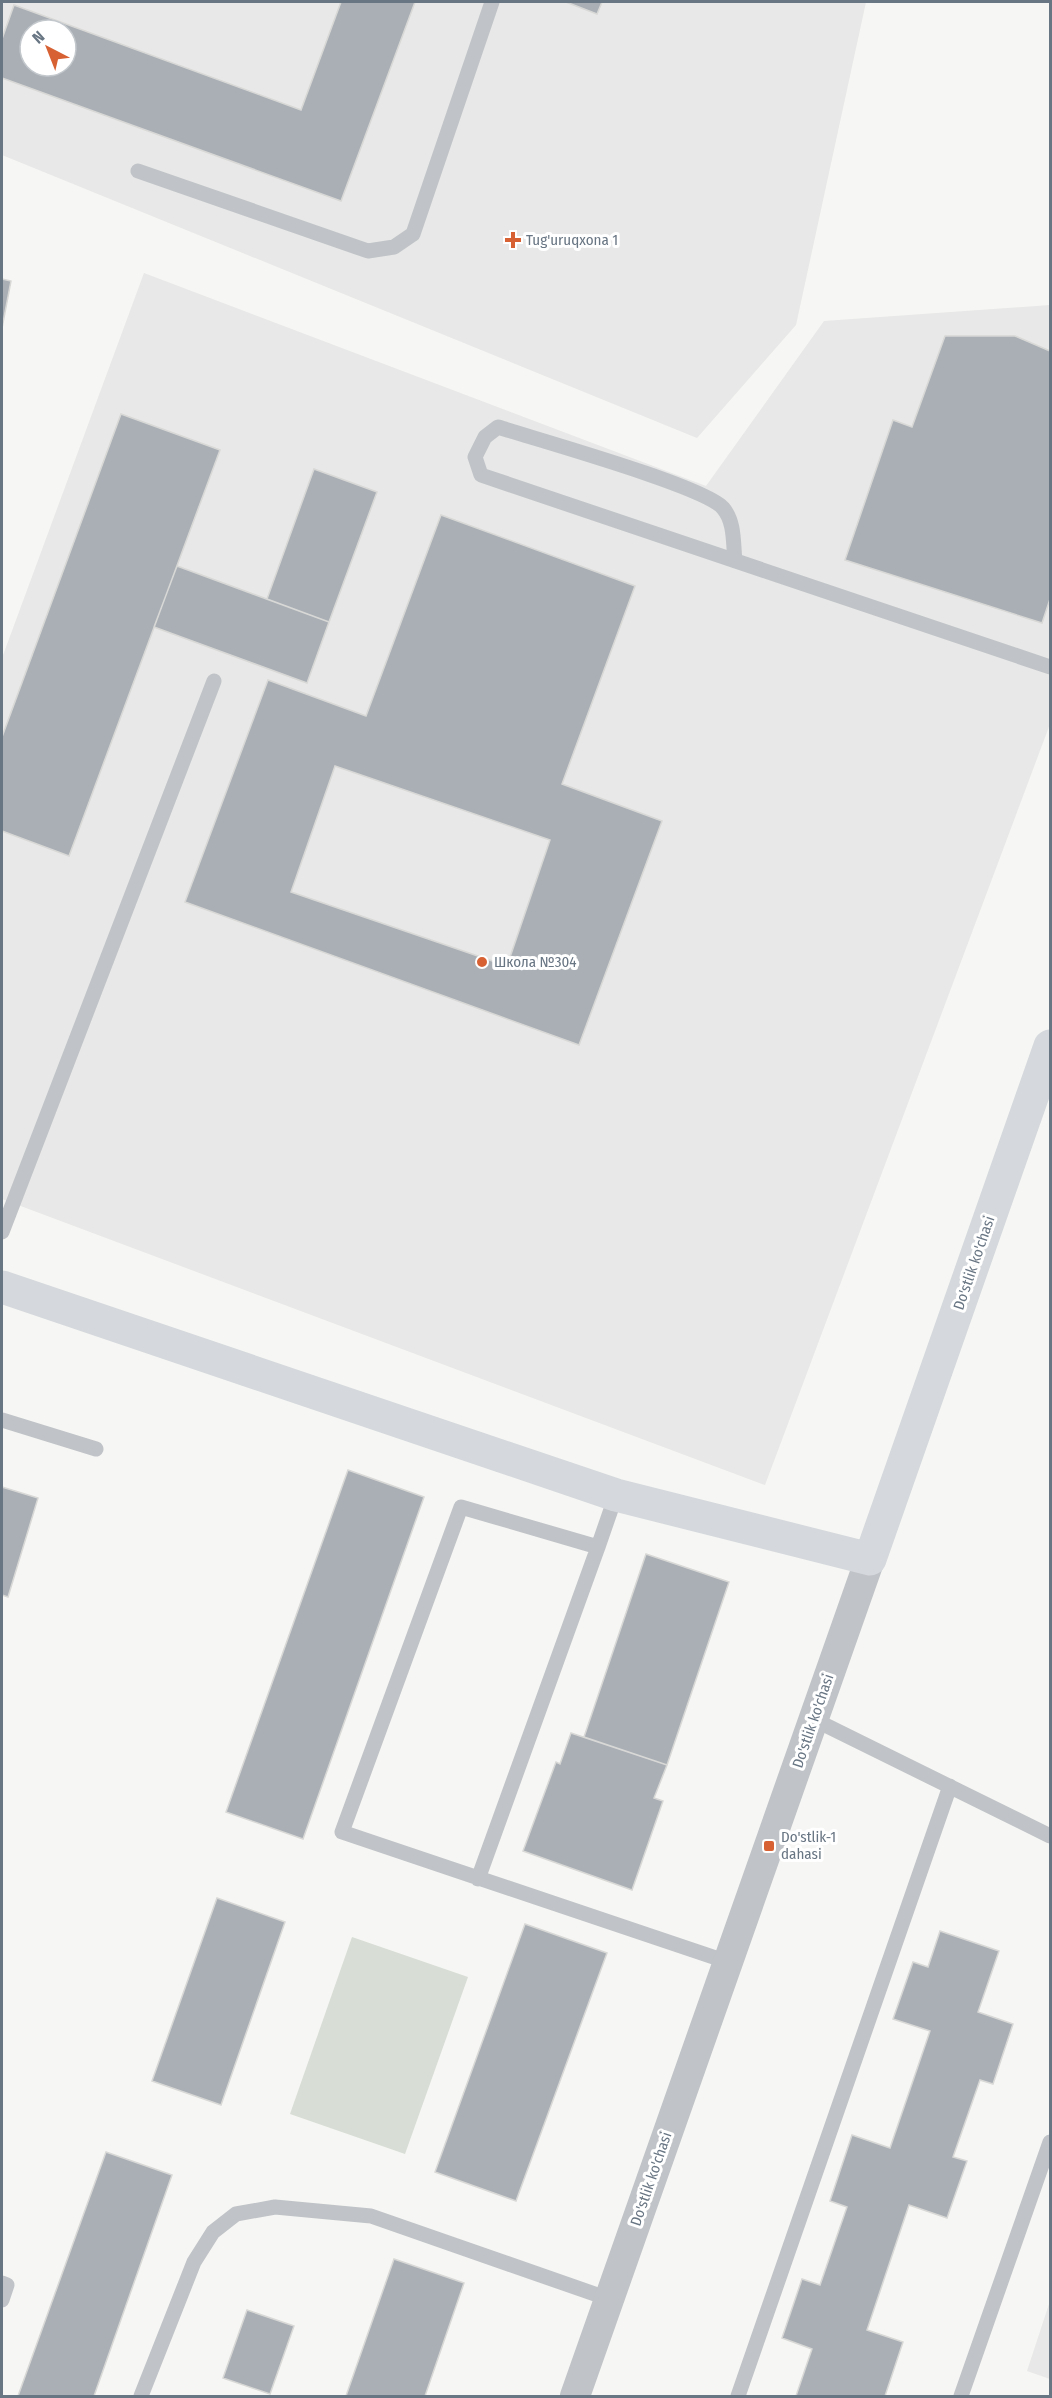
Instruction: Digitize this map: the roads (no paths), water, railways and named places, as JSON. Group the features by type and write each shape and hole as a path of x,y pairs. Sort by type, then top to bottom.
{"street":[{"name":"Do'stlik ko'chasi","path":"575,2397 1050,1046"},
{"path":"2,1287 616,1495 870,1559"}],"lane":[{"path":"138,171 368,251 394,247 413,234 492,2"},
{"path":"735,561 732,523 722,506 691,489 498,427 485,437 475,457 481,475 735,561 1050,667"},
{"path":"2,1232 214,681"},
{"path":"2,1420 96,1449"},
{"path":"478,1879 616,1495"},
{"path":"598,1547 461,1506 342,1832 728,1962"},
{"path":"813,1719 1050,1836"},
{"path":"738,2397 950,1786"},
{"path":"961,2397 1050,2142"},
{"path":"141,2397 194,2262 213,2232 236,2214 275,2207 371,2216 609,2299"},
{"path":"2,2283 7,2285 2,2300"}],"place":[{"name":"Tug'uruqxona 1","path":"513,240"},
{"name":"Школа №304","path":"482,962"},
{"name":"Do'stlik-1 dahasi","path":"769,1846"}]}
